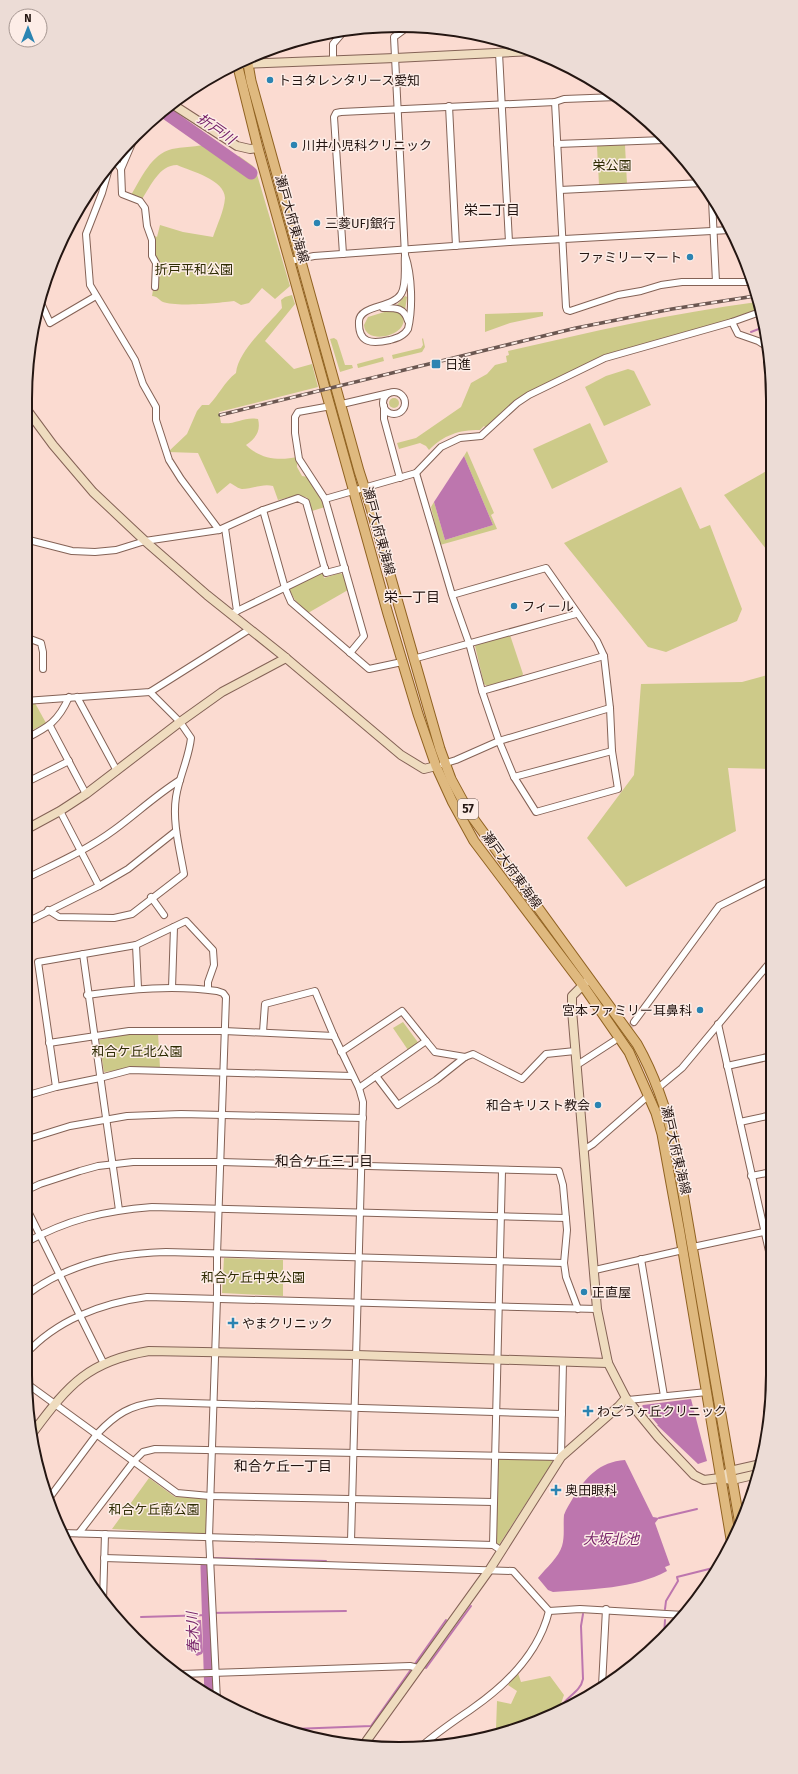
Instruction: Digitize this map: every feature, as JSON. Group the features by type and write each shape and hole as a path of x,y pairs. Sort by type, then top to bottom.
{"main road":[{"name":"瀬戸大府東海線","path":"248,65 250,81 342,404 364,488 413,659 451,779 470,814 637,1044 658,1088 670,1123 676,1147 738,1515"},
{"name":"瀬戸大府東海線","path":"238,69 258,148 402,662 436,766 452,801 474,841 582,984 629,1052 649,1095 662,1134 683,1250 730,1533"}],"street":[{"path":"401,32 394,37 396,93 399,109 398,143 401,152 401,185 403,192 405,252 404,287 402,293 392,302 365,311 361,315 359,320 362,337 369,342 378,342 401,336 407,332 409,322 409,266 405,252"},
{"path":"333,61 333,44 339,37"},
{"path":"257,61 333,61 519,52"},
{"path":"499,53 503,104 509,242"},
{"path":"342,254 334,115 341,112 555,102 564,99 607,97"},
{"path":"555,102 566,307 569,311 618,295 641,291 661,285 682,282 747,282"},
{"path":"449,106 456,246"},
{"path":"177,107 238,146 250,149 258,148"},
{"path":"557,144 660,140"},
{"path":"129,150 121,169 122,194 140,201 145,208 147,226 152,240 152,256 156,263 155,287"},
{"path":"117,164 121,169"},
{"path":"106,178 102,194 86,234 90,285 135,360 143,384 156,407 156,420 169,460 183,482 222,529 234,613"},
{"path":"560,190 695,183"},
{"path":"713,209 716,282"},
{"path":"290,261 301,258 342,254 405,252 456,246 562,238 725,230"},
{"path":"44,309 50,323 96,296"},
{"path":"375,308 396,308 404,313 409,322"},
{"path":"325,499 416,473 441,447 460,438 481,436 529,394 605,358 732,322 756,314"},
{"path":"732,322 738,334 762,343"},
{"path":"342,404 391,392 398,392 403,397 405,403 403,410 394,414 387,411 384,406"},
{"path":"391,392 384,399 384,419 400,478"},
{"path":"331,406 298,412 295,417 295,433 299,459 325,499 364,636 350,653"},
{"path":"32,416 53,445 93,492 145,542 234,613 250,630 286,658 401,755 424,769 456,760 499,741 610,708"},
{"path":"416,473 452,596 469,643 482,691 499,741 514,777 536,812 618,789 612,751 610,708 604,656 597,642 576,614 546,568 452,596"},
{"path":"32,541 72,551 95,552 116,550 145,542 222,529 263,510 298,498 306,502 326,573 345,568"},
{"path":"263,510 285,588 291,602 369,670 402,662"},
{"path":"234,613 325,568"},
{"path":"413,659 576,614"},
{"path":"32,700 150,692 250,630"},
{"path":"32,640 41,643 43,652 43,669"},
{"path":"482,691 604,656"},
{"path":"32,826 60,811 86,794 222,692 286,658"},
{"path":"48,910 59,917 114,918 132,914 151,897 184,874 176,831 176,799 180,780 190,751 191,738 180,722 150,692"},
{"path":"32,735 50,726 65,707 69,697"},
{"path":"77,697 117,771"},
{"path":"50,726 86,794"},
{"path":"514,777 612,751"},
{"path":"32,780 69,761"},
{"path":"32,875 81,850 113,831 166,789 180,780"},
{"path":"60,811 99,886"},
{"path":"32,919 99,886 128,869 176,831"},
{"path":"634,1022 719,906 766,882"},
{"path":"151,897 164,915"},
{"path":"56,1086 38,962 136,945 186,921 213,950 214,965 208,982 208,989"},
{"path":"172,988 174,927"},
{"path":"136,945 138,988"},
{"path":"83,954 93,1035 119,1210"},
{"path":"658,1088 682,1068 766,967"},
{"path":"590,978 582,984 572,996 575,1051 585,1149 597,1309 608,1363 627,1399 658,1437 694,1475 704,1480 752,1474"},
{"path":"88,995 138,988 172,988 208,989 223,992 226,997 221,1116 216,1352 209,1537 217,1694"},
{"path":"263,1032 264,1004 316,991 341,1052 359,1088 363,1102 351,1541"},
{"path":"341,1052 402,1010 434,1052 465,1057"},
{"path":"718,1024 766,1240"},
{"path":"49,1043 93,1035 129,1031 224,1031 334,1036"},
{"path":"359,1088 426,1041"},
{"path":"577,1066 614,1041"},
{"path":"376,1076 398,1106 436,1080 465,1057 473,1054 522,1079 546,1054 575,1051"},
{"path":"727,1066 766,1057"},
{"path":"32,1094 56,1086 100,1078 130,1070 352,1076"},
{"path":"585,1149 649,1095"},
{"path":"32,1138 70,1126 127,1116 181,1114 363,1118"},
{"path":"740,1122 766,1116"},
{"path":"32,1188 80,1171 112,1164 133,1162 221,1162 502,1171 559,1171 563,1186 567,1230 564,1263 566,1277 578,1309"},
{"path":"493,1544 502,1171"},
{"path":"751,1176 766,1173"},
{"path":"32,1239 74,1221 99,1213 152,1207 566,1218"},
{"path":"32,1219 58,1275 104,1364"},
{"path":"693,1247 764,1232"},
{"path":"595,1270 683,1250"},
{"path":"32,1292 58,1275 99,1260 133,1254 166,1252 564,1263"},
{"path":"641,1259 664,1396"},
{"path":"32,1348 56,1329 80,1316 110,1304 147,1297 597,1309"},
{"path":"36,1428 55,1403 77,1380 104,1364 119,1358 149,1351 356,1355 608,1363"},
{"path":"561,1457 563,1362"},
{"path":"33,1387 177,1493 210,1496 493,1502"},
{"path":"367,1740 490,1569 561,1457 627,1399 706,1392"},
{"path":"52,1495 97,1434 113,1418 123,1411 146,1403 214,1403 562,1414"},
{"path":"79,1533 134,1461 144,1452 155,1449 561,1457"},
{"path":"731,1476 754,1467"},
{"path":"68,1533 493,1544 502,1551"},
{"path":"103,1592 105,1534"},
{"path":"104,1558 490,1569 513,1571 549,1611"},
{"path":"549,1611 606,1609 677,1614"},
{"path":"602,1680 606,1609"},
{"path":"428,1741 475,1707 522,1664 533,1650 549,1611"},
{"path":"186,1674 410,1666 418,1668"}],"green space":[{"name":"折戸平和公園","path":"205,142 250,175 253,171 236,159 239,156 253,166 256,171 290,286 275,299 262,288 249,303 241,305 234,301 219,303 177,304 163,302 157,297 152,296 153,290 157,290 158,274 154,255 155,236 157,237 160,225 183,232 213,237 222,213 225,198 224,192 214,181 177,165 165,168 160,172 142,199 131,195 147,168 158,156 172,149 203,145"},
{"name":"栄公園","path":"625,145 627,184 599,185 597,146"},
{"path":"292,295 295,304 265,341 294,369 312,364 318,387 219,412 221,423 231,423 253,418 258,419 259,427 257,434 253,440 246,445 251,450 270,458 283,459 297,457 297,467 302,476 308,477 325,507 312,511 309,500 306,497 294,496 278,500 273,486 269,485 242,489 230,483 217,494 198,453 168,452 187,434 197,411 202,405 209,405 228,380 236,373 242,356 248,347 282,308 281,300"},
{"path":"405,296 407,297 405,310 397,305"},
{"path":"753,303 755,312 733,320 603,356 530,391 514,402 486,428 484,426 480,430 452,434 429,450 426,446 420,443 399,449 397,443 416,438 461,407 471,383 487,374 495,365 507,362 506,356 509,355 508,351 663,317"},
{"path":"391,310 402,314 404,321 401,328 388,336 372,336 366,332 364,325 368,317"},
{"path":"543,312 543,316 510,323 485,332 485,314"},
{"path":"312,314 337,399 344,434 354,470 321,360"},
{"path":"334,338 337,340 345,365 352,365 353,368 340,372 330,339"},
{"path":"423,338 425,347 422,352 393,359 392,355 421,348 423,345"},
{"path":"383,357 384,361 358,368 357,364"},
{"path":"628,369 634,371 651,405 604,426 585,387 606,376"},
{"path":"392,398 396,398 399,403 396,408 392,408 389,405 389,401"},
{"path":"590,423 608,462 552,489 533,449"},
{"path":"467,451 494,513 491,515 497,529 440,545 431,507 434,502 445,540 493,525 464,456"},
{"path":"766,471 766,549 724,495"},
{"path":"681,487 700,529 710,525 742,609 737,621 666,652 648,647 564,543"},
{"path":"322,571 324,578 340,573 344,575 348,590 308,613 295,600 288,588"},
{"path":"510,635 523,674 522,676 487,686 484,684 475,646 477,644"},
{"path":"766,675 766,769 728,768 736,831 626,887 587,838 634,775 641,684 742,682"},
{"path":"32,703 35,703 46,723 32,730"},
{"path":"403,1022 418,1043 408,1050 393,1028"},
{"name":"和合ケ丘北公園","path":"158,1033 160,1068 104,1072 99,1040 128,1034"},
{"name":"和合ケ丘中央公園","path":"224,1258 283,1260 283,1296 222,1293"},
{"path":"495,1456 552,1458 552,1463 499,1545 495,1541"},
{"name":"和合ケ丘南公園","path":"149,1478 175,1497 207,1498 207,1534 112,1529"},
{"path":"518,1673 521,1682 550,1676 564,1695 561,1704 517,1723 496,1728 497,1701 511,1704 517,1691 508,1685"}],"water":[{"path":"464,456 493,525 445,540 434,502"},
{"path":"691,1399 707,1461 698,1464 657,1425 642,1406"},
{"name":"大坂北池","path":"625,1460 653,1517 659,1518 655,1523 670,1565 665,1567 667,1571 654,1577 626,1585 597,1589 553,1592 548,1590 538,1578 555,1558 562,1546 564,1515 569,1504 583,1483 594,1472 608,1464"},
{"path":"197,1620 201,1620 203,1652 197,1656 195,1654 195,1622"}],"waterway":[{"name":"折戸川","path":"168,114 251,173"},
{"path":"751,332 759,329"},
{"path":"659,1518 697,1509"},
{"path":"213,1558 326,1561"},
{"name":"春木川","path":"207,1567 211,1690"},
{"path":"665,1609 666,1601 678,1581 677,1577 710,1569"},
{"path":"426,1668 471,1606"},
{"path":"209,1613 346,1611"},
{"path":"563,1703 579,1688 583,1679 581,1626 583,1614"},
{"path":"141,1617 209,1615"},
{"path":"303,1729 371,1726 446,1620"},
{"path":"664,1629 665,1620"}],"tunnel":[{"path":"617,1039 634,1022"}],"railway":[{"path":"220,415 576,328 672,309 751,297"}],"place":[{"name":"トヨタレンタリース愛知","path":"270,80"},
{"name":"川井小児科クリニック","path":"294,145"},
{"name":"三菱UFJ銀行","path":"317,223"},
{"name":"ファミリーマート","path":"690,257"},
{"name":"日進","path":"436,364"},
{"name":"フィール","path":"514,606"},
{"name":"宮本ファミリー耳鼻科","path":"700,1010"},
{"name":"和合キリスト教会","path":"598,1105"},
{"name":"正直屋","path":"584,1292"},
{"name":"やまクリニック","path":"233,1323"},
{"name":"わごうヶ丘クリニック","path":"588,1411"},
{"name":"奥田眼科","path":"556,1490"}],"district":[{"name":"栄二丁目","path":"492,210"},
{"name":"栄一丁目","path":"412,597"},
{"name":"和合ケ丘三丁目","path":"324,1161"},
{"name":"和合ケ丘一丁目","path":"283,1466"}]}
